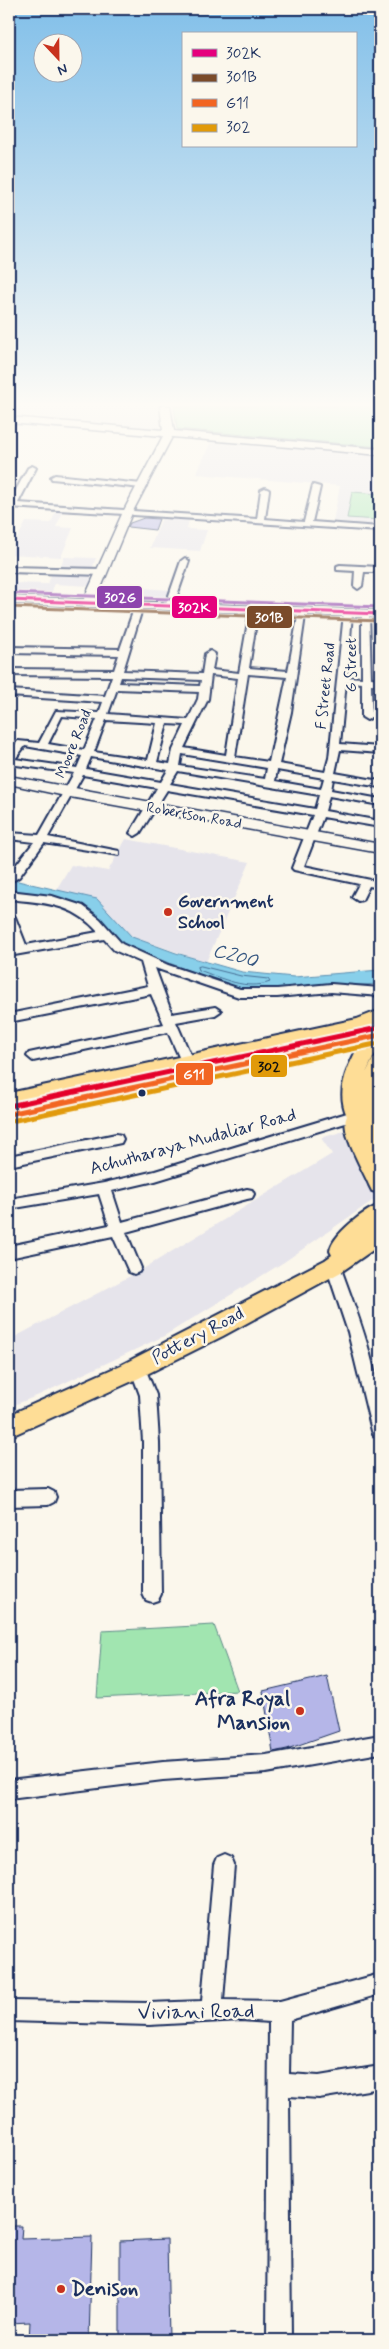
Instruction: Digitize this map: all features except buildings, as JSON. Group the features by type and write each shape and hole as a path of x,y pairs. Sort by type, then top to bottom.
{"main road":[{"path":"9,1100 361,1025 380,1017"},
{"path":"9,1114 378,1033"},
{"path":"378,1033 366,1048 352,1092 357,1115 380,1147"},
{"path":"380,1064 371,1080 369,1098 370,1107 380,1126"},
{"path":"357,1115 354,1124 358,1137 380,1186"},
{"path":"339,1262 342,1244 380,1213"},
{"name":"Pottery Road","path":"9,1426 138,1368 339,1262 380,1234"}],"street":[{"path":"88,604 126,516"},
{"path":"181,516 380,529"},
{"path":"261,521 262,516"},
{"path":"307,524 309,516"},
{"path":"169,607 185,561"},
{"path":"340,568 380,570"},
{"path":"9,569 102,572"},
{"path":"358,586 360,569"},
{"path":"9,600 380,614"},
{"name":"Moore Road","path":"9,880 42,839 70,793 102,716 138,606"},
{"path":"230,759 254,610"},
{"path":"269,783 303,611"},
{"name":"F Street Road","path":"348,613 335,747 380,750"},
{"name":"G Street","path":"366,614 368,717"},
{"path":"9,650 124,652"},
{"path":"135,833 175,767 178,750 203,698 210,654"},
{"path":"9,672 207,675 245,673 292,674"},
{"path":"342,679 380,682"},
{"path":"112,686 204,689"},
{"path":"9,693 108,699"},
{"path":"42,746 58,713 191,723"},
{"path":"152,763 163,721"},
{"path":"380,802 88,752 22,743 9,761 79,771 380,824"},
{"path":"335,747 319,814 298,868 380,885"},
{"path":"178,750 380,784"},
{"name":"Robertson Road","path":"9,780 150,808 380,849"},
{"path":"9,836 42,839 114,853"},
{"path":"358,897 366,882"},
{"path":"9,895 52,900 79,909 108,934 118,947 146,960 239,993 277,993 331,988 380,992"},
{"path":"9,917 22,950"},
{"path":"9,952 108,934"},
{"path":"146,960 155,989 188,1063"},
{"path":"9,1018 155,989"},
{"path":"33,1056 215,1011"},
{"name":"Achutharaya Mudaliar Road","path":"9,1204 104,1188 155,1176 357,1115"},
{"path":"9,1162 116,1139"},
{"path":"104,1188 117,1229 134,1268"},
{"path":"9,1252 117,1229 247,1194"},
{"path":"339,1262 380,1431"},
{"path":"138,1368 148,1395 149,1405 152,1594"},
{"path":"9,1498 48,1497"},
{"path":"9,1790 163,1771 266,1764 380,1744"},
{"path":"212,2012 224,1865"},
{"name":"Viviani Road","path":"9,2011 149,2014 280,2012 380,1984"},
{"path":"279,2340 278,2084 280,2012"},
{"path":"278,2084 319,2086 380,2076"}],"shaded area":[{"path":"54,516 61,516 56,527 73,528 61,557 9,554 26,522 51,523"},
{"path":"334,516 380,516 380,525 333,521"},
{"path":"162,518 189,520 187,529 207,530 200,551 150,548"},
{"path":"64,557 96,558 92,569 60,568"},
{"path":"52,572 92,574 89,586 54,584 51,596 9,594 9,583 48,584"},
{"path":"99,585 170,590 165,603 92,600"},
{"name":"Government School","path":"126,839 250,862 206,962 132,937 119,925 56,890 71,865 108,871"},
{"path":"357,1127 380,1159 380,1191 375,1199 284,1262 164,1336 39,1395 9,1407 9,1340 138,1272 332,1154 321,1138"}],"green space":[{"path":"347,516 380,516 380,520 347,518"},
{"path":"214,1625 238,1691 97,1698 102,1631"}],"water":[{"path":"9,879 97,899 132,937 176,953 242,972 294,977 380,970 380,984 251,990 224,984 135,950 118,940 71,902 35,893 9,890"}],"transit line":[{"name":"302G","path":"9,593 380,607"},
{"name":"302K","path":"9,600 380,614"},
{"name":"301B","path":"9,607 380,621"},
{"path":"9,1106 378,1028"},
{"name":"G11","path":"9,1114 380,1035"},
{"name":"302","path":"11,1121 380,1043"}],"place":[{"name":"Government School","path":"168,912"},
{"name":"Afra Royal Mansion","path":"300,1711"},
{"name":"Denison","path":"61,2289"}],"water label":[{"name":"C200","path":"235,956"}]}
